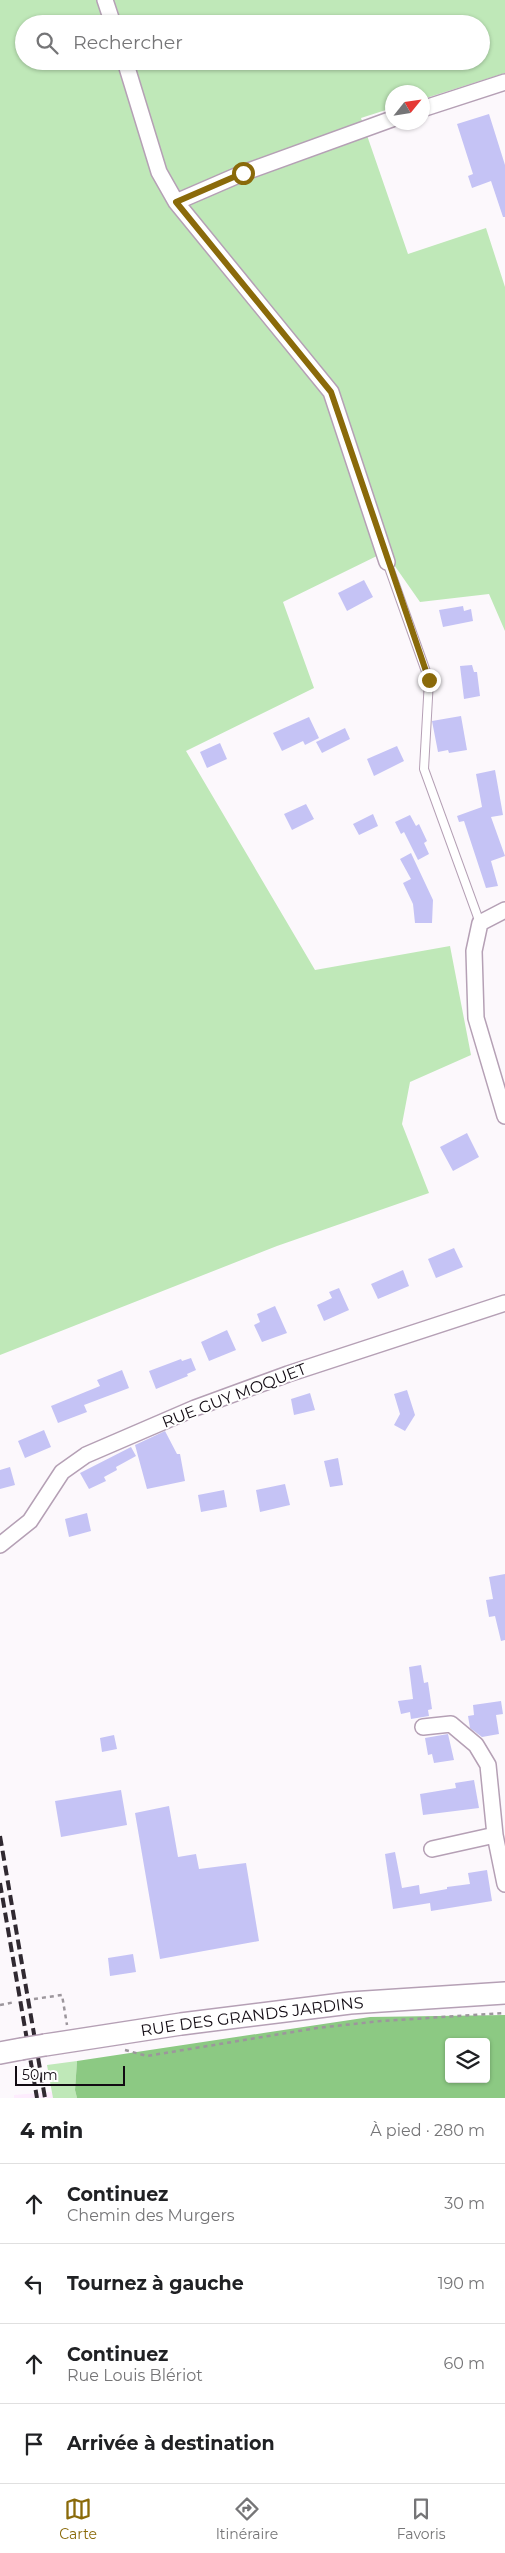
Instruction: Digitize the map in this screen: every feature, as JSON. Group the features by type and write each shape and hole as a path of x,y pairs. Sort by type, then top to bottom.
{"main road":[{"name":"RUE DES GRANDS JARDINS","path":"0,2053 181,2024 350,2003 505,1993"}],"street":[{"path":"105,0 110,15"},
{"path":"128,70 159,172 176,202 331,392 387,562"},
{"path":"430,106 505,82"},
{"path":"176,202 243,173 385,122"},
{"path":"505,910 480,923 474,951 476,1018 505,1116"},
{"name":"RUE GUY MOQUET","path":"0,1545 30,1521 62,1472 86,1455 195,1408 505,1303"},
{"path":"423,1727 451,1724 476,1745 488,1765 495,1835 505,1884"},
{"path":"432,1849 495,1835"}],"lane":[{"path":"387,562 429,680 424,769 480,923"}],"path":[{"path":"34,1999 62,1995 70,2042"},
{"path":"0,2005 15,2002"},
{"path":"122,2048 131,2053 147,2056 317,2028 381,2021 505,2013"}],"shaded area":[{"path":"75,2090 77,2098 14,2098 14,2095"}],"green space":[{"path":"0,0 505,0 505,73 430,97 430,85 385,85 385,110 361,118 408,254 486,228 505,287 505,631 489,594 420,602 385,552 283,602 314,688 186,751 315,970 450,946 471,1055 410,1082 402,1124 429,1193 277,1246 0,1355"},
{"path":"505,2015 505,2098 77,2098 75,2090 77,2061 370,2017"},
{"path":"77,2061 75,2090 77,2098 53,2098 47,2065"}],"building":[{"path":"489,114 505,165 505,217 503,217 491,181 472,188 468,176 473,174 457,124"},
{"path":"364,580 373,597 347,611 338,593"},
{"path":"463,606 464,611 471,609 473,621 443,627 439,610"},
{"path":"472,665 474,672 477,672 480,696 464,699 460,666"},
{"path":"461,716 467,750 449,753 448,750 438,752 432,721"},
{"path":"309,717 319,738 305,745 303,741 282,751 273,733"},
{"path":"345,728 350,739 322,753 316,742"},
{"path":"220,743 227,759 207,768 200,752"},
{"path":"397,746 404,761 374,776 367,759"},
{"path":"495,770 503,815 491,817 505,856 491,861 498,886 486,888 464,821 459,822 457,816 482,807 476,774"},
{"path":"306,804 314,819 292,830 284,814"},
{"path":"373,814 378,826 359,835 353,824"},
{"path":"410,815 416,826 419,824 427,841 424,843 429,854 418,860 404,832 401,834 395,822"},
{"path":"411,853 433,900 432,923 415,923 413,904 403,883 411,879 400,859"},
{"path":"467,1133 479,1157 453,1171 440,1147"},
{"path":"454,1248 463,1267 436,1278 428,1259"},
{"path":"403,1270 409,1286 378,1299 371,1284"},
{"path":"339,1288 349,1310 324,1321 317,1305 332,1298 329,1292"},
{"path":"275,1306 287,1333 262,1342 254,1325 260,1322 257,1314"},
{"path":"227,1330 236,1350 209,1361 201,1342"},
{"path":"191,1358 196,1370 187,1374 188,1376 156,1389 149,1371 181,1359 182,1361"},
{"path":"122,1370 129,1388 84,1405 87,1412 58,1423 51,1406 100,1386 97,1380"},
{"path":"407,1390 415,1415 405,1431 394,1425 400,1414 394,1394"},
{"path":"310,1393 315,1410 294,1415 291,1399"},
{"path":"44,1430 51,1447 25,1458 18,1441"},
{"path":"165,1431 177,1454 180,1454 185,1481 147,1489 135,1445"},
{"path":"131,1447 136,1456 116,1467 117,1470 104,1477 106,1481 89,1489 80,1473"},
{"path":"338,1458 343,1485 330,1487 324,1461"},
{"path":"10,1467 15,1485 0,1489 0,1470"},
{"path":"285,1484 290,1505 260,1512 256,1490"},
{"path":"224,1490 227,1507 201,1512 198,1495"},
{"path":"87,1513 91,1531 69,1537 65,1519"},
{"path":"505,1574 505,1640 501,1641 495,1616 489,1617 486,1600 493,1599 489,1577"},
{"path":"421,1665 424,1683 428,1682 432,1709 428,1710 429,1716 411,1719 410,1712 401,1714 398,1701 413,1699 409,1667"},
{"path":"501,1701 503,1714 496,1715 499,1734 482,1737 470,1728 468,1716 474,1715 473,1705"},
{"path":"448,1734 454,1760 434,1763 432,1754 428,1755 425,1738"},
{"path":"114,1735 117,1749 102,1752 100,1738"},
{"path":"474,1780 479,1808 423,1815 420,1794 456,1788 455,1783"},
{"path":"121,1790 127,1825 61,1837 55,1801"},
{"path":"169,1806 178,1857 196,1854 199,1869 246,1863 259,1941 160,1959 135,1813"},
{"path":"395,1852 402,1888 419,1885 420,1894 447,1889 447,1887 470,1884 468,1873 487,1870 492,1901 431,1911 430,1903 393,1909 385,1854"},
{"path":"133,1954 136,1972 110,1976 108,1958"}],"railway":[{"path":"0,1836 45,2098"},
{"path":"0,1883 37,2098"}],"route":[{"path":"243,173 176,202 331,392 387,562 429,680"}]}
